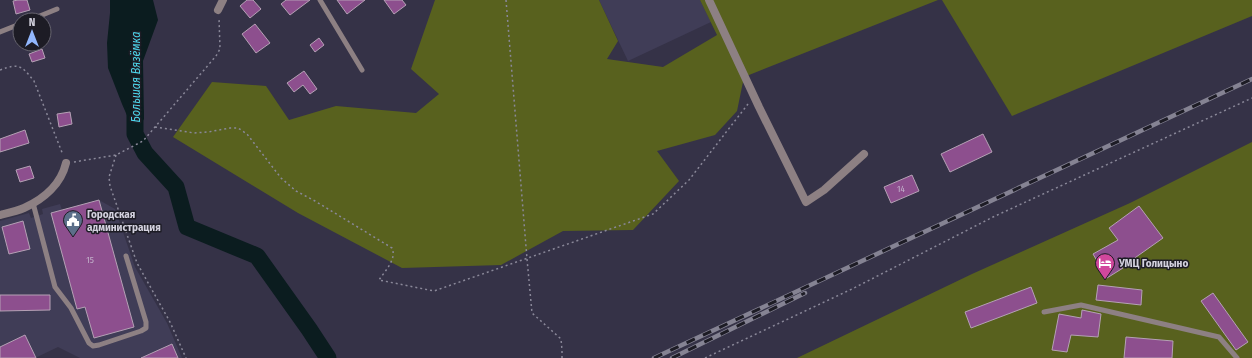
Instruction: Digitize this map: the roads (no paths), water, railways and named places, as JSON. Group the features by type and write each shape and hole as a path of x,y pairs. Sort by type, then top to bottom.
{"street":[{"path":"218,10 223,0"},
{"path":"709,0 806,202 824,190 864,154"},
{"path":"0,215 23,209 49,192 64,171 66,163"}],"lane":[{"path":"320,0 362,70"},
{"path":"50,12 57,9"},
{"path":"0,32 12,27"},
{"path":"33,203 55,287 71,308 89,343 93,346 142,331 146,328 146,322 126,256"},
{"path":"1044,312 1081,305 1219,338 1237,358"}],"water":[{"path":"110,0 153,0 158,20 143,61 144,119 135,134 108,68 107,43"}],"waterway":[{"name":"Большая Вязёмка","path":"135,112 135,134 145,153 176,187 187,227 257,256 328,358"}],"railway":[{"path":"654,358 1252,79"},
{"path":"672,358 805,293"}],"place":[{"name":"Городская администрация","path":"73,237"},
{"name":"УМЦ Голицыно","path":"1105,280"}]}
